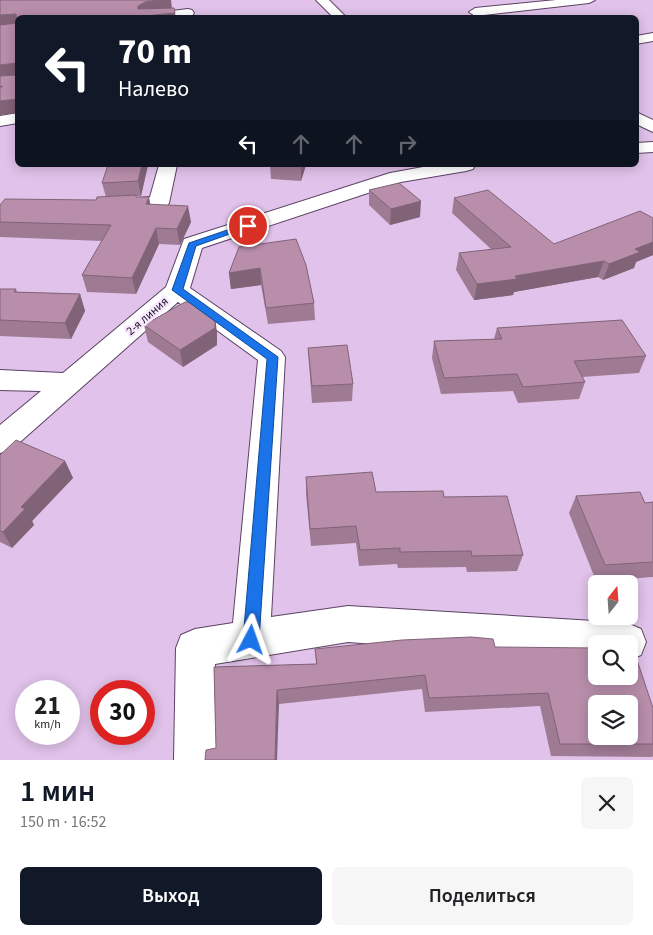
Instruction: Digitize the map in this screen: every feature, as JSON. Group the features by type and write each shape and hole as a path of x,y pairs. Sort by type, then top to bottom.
{"street":[{"path":"180,0 189,15"},
{"path":"322,0 338,15"},
{"path":"472,0 478,15 589,0"},
{"path":"639,39 653,37"},
{"path":"0,121 15,118"},
{"path":"639,118 653,126"},
{"path":"639,148 653,148"},
{"path":"89,206 159,203 168,167"},
{"name":"2-я линия","path":"0,442 177,290 192,244 398,177 455,167"},
{"path":"177,290 272,357 251,640"},
{"path":"0,380 69,383"},
{"path":"196,760 195,648 348,624 588,639"}],"building":[{"path":"0,0 159,0 145,2 138,6 138,9 174,8 175,13 153,15 0,15"},
{"path":"15,23 15,63 0,65 0,25"},
{"path":"15,75 15,99 0,101 0,88 3,86 0,87 0,76"},
{"path":"107,167 142,167 138,181 102,183"},
{"path":"399,183 421,201 391,209 369,190"},
{"path":"488,190 554,244 640,211 653,218 653,242 635,249 640,252 609,264 604,261 515,276 517,279 477,284 459,253 511,247 454,198"},
{"path":"136,195 136,197 149,197 146,204 188,206 177,229 156,228 132,278 82,275 111,225 0,222 0,205 5,199 96,200 97,197"},
{"path":"296,239 306,265 314,303 266,308 260,268 229,273 239,247"},
{"path":"0,289 16,289 14,292 80,294 65,323 0,320"},
{"path":"185,302 192,302 215,316 215,328 180,350 144,325"},
{"path":"622,320 646,356 574,361 585,382 523,387 517,374 444,378 434,341 502,339 497,328"},
{"path":"347,345 353,384 312,386 308,348"},
{"path":"16,440 65,461 21,507 25,509 3,532 0,531 0,455"},
{"path":"372,472 376,492 443,491 444,497 507,496 523,555 472,556 471,551 400,552 400,548 360,550 356,526 310,529 306,477"},
{"path":"640,492 645,503 653,502 653,562 605,565 576,496"},
{"path":"471,637 493,639 495,647 588,648 588,685 638,685 638,663 653,708 653,744 638,744 638,695 588,695 588,744 560,744 548,693 429,698 425,675 277,690 275,760 205,760 206,750 216,748 214,667 317,664 315,649 402,640"}],"route":[{"path":"248,226 192,244 177,290 272,357 251,640"}]}
